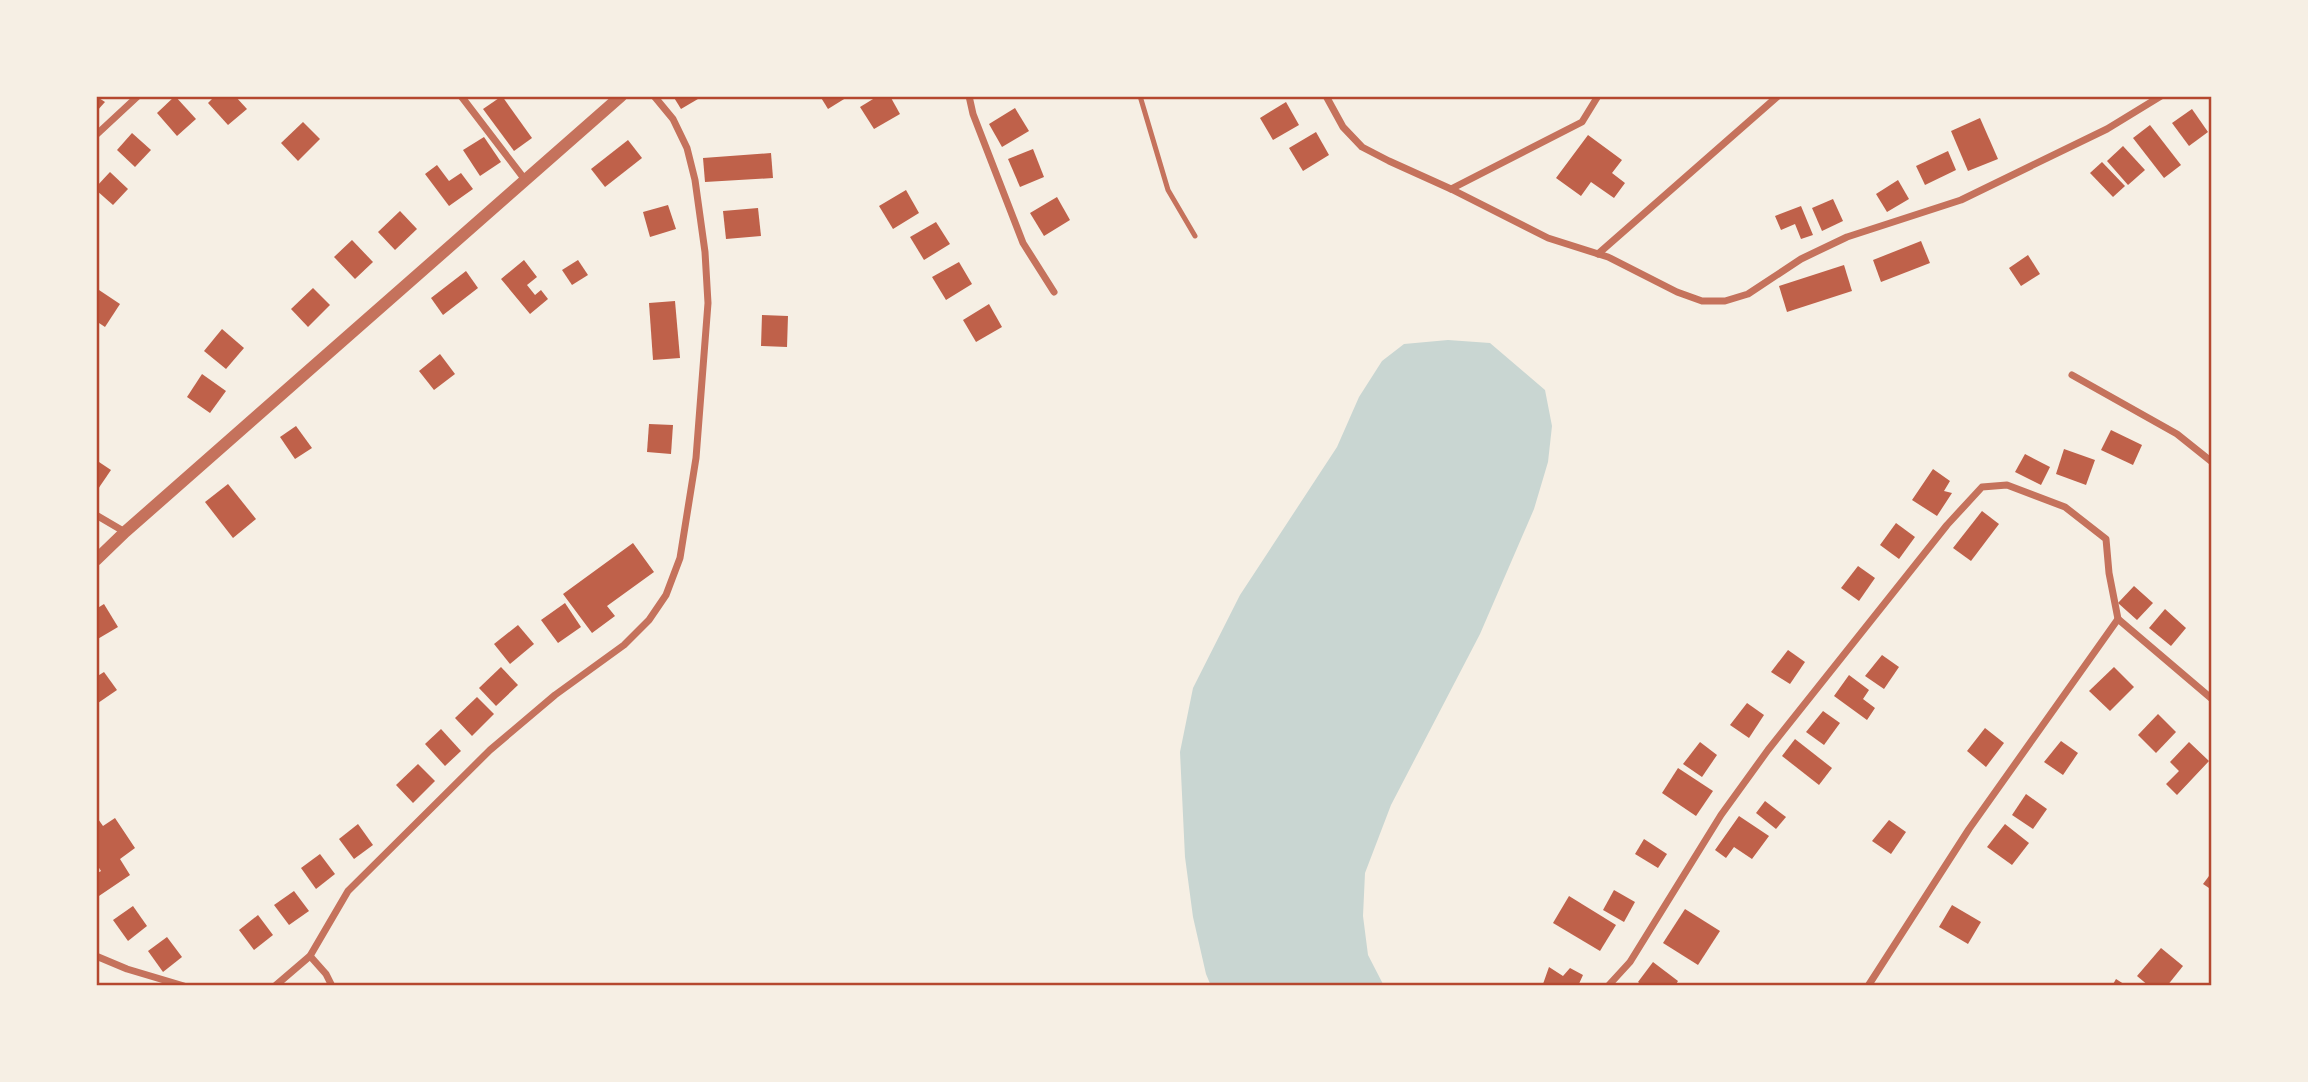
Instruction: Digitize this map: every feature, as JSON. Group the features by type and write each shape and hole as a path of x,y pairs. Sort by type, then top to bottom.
{"street":[{"path":"96,135 138,96"},
{"path":"461,96 526,181"},
{"path":"96,560 621,96"},
{"path":"275,986 310,957 348,891 489,750 555,695 624,645 649,620 666,595 680,558 696,458 708,303 705,252 687,148 673,119 654,96"},
{"path":"969,96 1023,243 1054,292"},
{"path":"1326,96 1342,128 1362,147 1548,238 1598,254 1702,301 1725,301 1748,294 1801,259 1847,237 1961,200 2107,129 2161,96"},
{"path":"1451,189 1582,122 1598,96"},
{"path":"1598,254 1778,96"},
{"path":"2072,374 2177,434 2212,462"},
{"path":"1608,986 1630,961 1721,815 1768,751 1939,535 1982,487 2007,485 2065,507 2106,539 2118,619 2212,699"},
{"path":"96,515 125,532"},
{"path":"1868,986 1969,829 2118,619"},
{"path":"96,956 127,969 184,986"},
{"path":"310,957 326,974 332,986"}],"lane":[{"path":"1140,96 1168,190 1195,236"}],"shaded area":[{"path":"1448,340 1490,343 1545,390 1552,426 1548,462 1534,509 1480,634 1391,805 1365,873 1363,916 1368,955 1384,986 1211,986 1193,917 1185,857 1180,752 1193,688 1240,595 1337,447 1359,397 1382,361 1404,344"}],"building":[{"path":"96,96 105,102 96,112"},
{"path":"175,96 196,119 177,136 157,113"},
{"path":"215,96 235,96 247,109 228,125 208,103"},
{"path":"502,96 532,138 514,151 483,109"},
{"path":"673,96 703,96 681,109"},
{"path":"820,96 849,96 828,109"},
{"path":"878,96 890,96 900,114 874,129 860,107"},
{"path":"1286,102 1299,125 1273,140 1260,118"},
{"path":"1015,108 1029,131 1002,147 989,124"},
{"path":"2192,109 2208,132 2189,146 2172,123"},
{"path":"1980,118 1998,159 1968,171 1951,131"},
{"path":"303,122 320,139 298,161 281,143"},
{"path":"2150,125 2181,165 2164,178 2133,138"},
{"path":"1316,132 1329,155 1303,171 1289,148"},
{"path":"132,133 151,150 135,167 117,150"},
{"path":"1588,135 1622,160 1612,173 1625,183 1614,198 1591,182 1581,196 1556,178"},
{"path":"484,137 501,162 480,176 463,150"},
{"path":"628,140 642,158 605,187 591,169"},
{"path":"2123,146 2145,170 2128,185 2107,161"},
{"path":"1033,149 1044,177 1020,187 1008,159"},
{"path":"1948,151 1956,170 1925,185 1916,166"},
{"path":"771,153 773,178 705,182 703,158"},
{"path":"2102,162 2125,186 2113,197 2090,173"},
{"path":"437,165 449,181 461,173 473,189 449,206 425,174"},
{"path":"110,172 128,189 113,205 96,190"},
{"path":"1898,180 1909,199 1887,212 1876,194"},
{"path":"906,190 919,213 893,229 879,206"},
{"path":"1057,197 1070,220 1044,236 1030,213"},
{"path":"1833,199 1843,221 1822,231 1812,208"},
{"path":"668,205 676,229 650,237 643,212"},
{"path":"1801,206 1813,235 1801,239 1795,224 1781,230 1775,216"},
{"path":"758,208 761,236 726,239 723,211"},
{"path":"400,211 417,229 395,250 378,232"},
{"path":"936,222 950,244 924,260 910,237"},
{"path":"352,240 373,262 355,279 334,257"},
{"path":"1921,241 1930,263 1881,282 1873,260"},
{"path":"2028,255 2040,274 2021,286 2009,268"},
{"path":"524,260 537,277 527,285 535,295 541,290 548,299 530,314 501,279"},
{"path":"578,260 588,275 572,285 562,270"},
{"path":"959,262 972,284 946,300 932,277"},
{"path":"1844,265 1852,291 1787,312 1779,286"},
{"path":"466,271 478,288 443,315 431,298"},
{"path":"96,288 120,304 105,327 96,321"},
{"path":"313,288 330,305 308,327 291,309"},
{"path":"675,301 680,358 653,360 649,303"},
{"path":"989,304 1002,327 976,342 963,320"},
{"path":"762,315 788,316 787,347 761,346"},
{"path":"222,329 244,348 226,369 204,351"},
{"path":"440,354 455,374 434,390 419,371"},
{"path":"202,374 226,391 210,413 187,397"},
{"path":"649,424 673,425 671,454 647,452"},
{"path":"296,426 312,448 295,459 280,437"},
{"path":"2111,430 2142,445 2133,465 2101,450"},
{"path":"2064,449 2095,460 2086,485 2056,474"},
{"path":"2025,454 2050,467 2041,485 2015,472"},
{"path":"96,460 111,470 96,492"},
{"path":"1933,469 1950,481 1944,491 1952,493 1937,516 1912,500"},
{"path":"228,484 256,519 233,538 205,502"},
{"path":"1982,511 1999,524 1971,561 1953,548"},
{"path":"1896,523 1915,537 1899,559 1880,545"},
{"path":"633,543 654,572 607,606 615,616 592,633 563,594"},
{"path":"1858,566 1875,578 1859,601 1841,588"},
{"path":"2134,586 2153,603 2137,620 2118,603"},
{"path":"565,603 581,627 558,643 541,620"},
{"path":"104,604 118,627 96,640 96,609"},
{"path":"2165,609 2186,628 2171,646 2149,628"},
{"path":"518,625 534,644 510,664 494,644"},
{"path":"1788,650 1805,662 1790,684 1771,672"},
{"path":"1882,655 1899,667 1884,689 1865,676"},
{"path":"501,667 518,685 496,706 479,688"},
{"path":"2114,667 2134,687 2110,711 2089,691"},
{"path":"104,672 117,690 98,703 96,677"},
{"path":"1849,675 1869,690 1863,699 1875,708 1867,720 1834,696"},
{"path":"477,697 494,714 472,736 455,718"},
{"path":"1747,703 1764,715 1749,738 1730,725"},
{"path":"1823,711 1840,723 1824,745 1806,732"},
{"path":"2158,714 2176,732 2156,753 2138,735"},
{"path":"1985,728 2004,743 1986,767 1967,751"},
{"path":"441,729 461,751 445,766 425,744"},
{"path":"1795,739 1832,768 1819,785 1782,756"},
{"path":"2061,741 2078,753 2063,775 2044,762"},
{"path":"1700,742 1717,755 1702,777 1683,764"},
{"path":"2189,742 2209,761 2177,795 2166,784 2179,771 2170,762"},
{"path":"418,764 435,781 413,803 396,785"},
{"path":"1678,768 1713,791 1696,816 1662,793"},
{"path":"2026,794 2047,809 2033,829 2012,815"},
{"path":"1765,801 1786,817 1776,829 1756,813"},
{"path":"96,816 103,826 115,818 135,848 120,859 130,875 96,898 96,874 101,871 96,863"},
{"path":"1739,816 1769,836 1752,859 1734,847 1726,858 1715,850"},
{"path":"1889,820 1906,832 1891,854 1872,841"},
{"path":"358,824 373,845 354,859 339,839"},
{"path":"2005,824 2029,843 2012,865 1987,847"},
{"path":"1644,839 1667,854 1658,868 1635,854"},
{"path":"320,854 335,874 316,889 301,868"},
{"path":"2212,872 2212,890 2203,884"},
{"path":"1614,890 1635,902 1624,922 1603,910"},
{"path":"294,891 309,911 289,925 274,905"},
{"path":"1569,896 1616,925 1600,951 1553,923"},
{"path":"1952,905 1981,922 1968,944 1939,927"},
{"path":"133,906 147,926 128,941 113,920"},
{"path":"1685,909 1720,931 1698,965 1663,943"},
{"path":"258,915 273,935 254,950 239,930"},
{"path":"167,937 182,957 163,972 148,951"},
{"path":"2161,948 2183,966 2167,986 2149,986 2137,976"},
{"path":"1653,962 1678,981 1675,986 1643,986 1638,982"},
{"path":"1549,967 1563,976 1570,968 1583,975 1578,986 1547,986 1543,984"},
{"path":"2116,979 2127,986 2112,986"}]}
